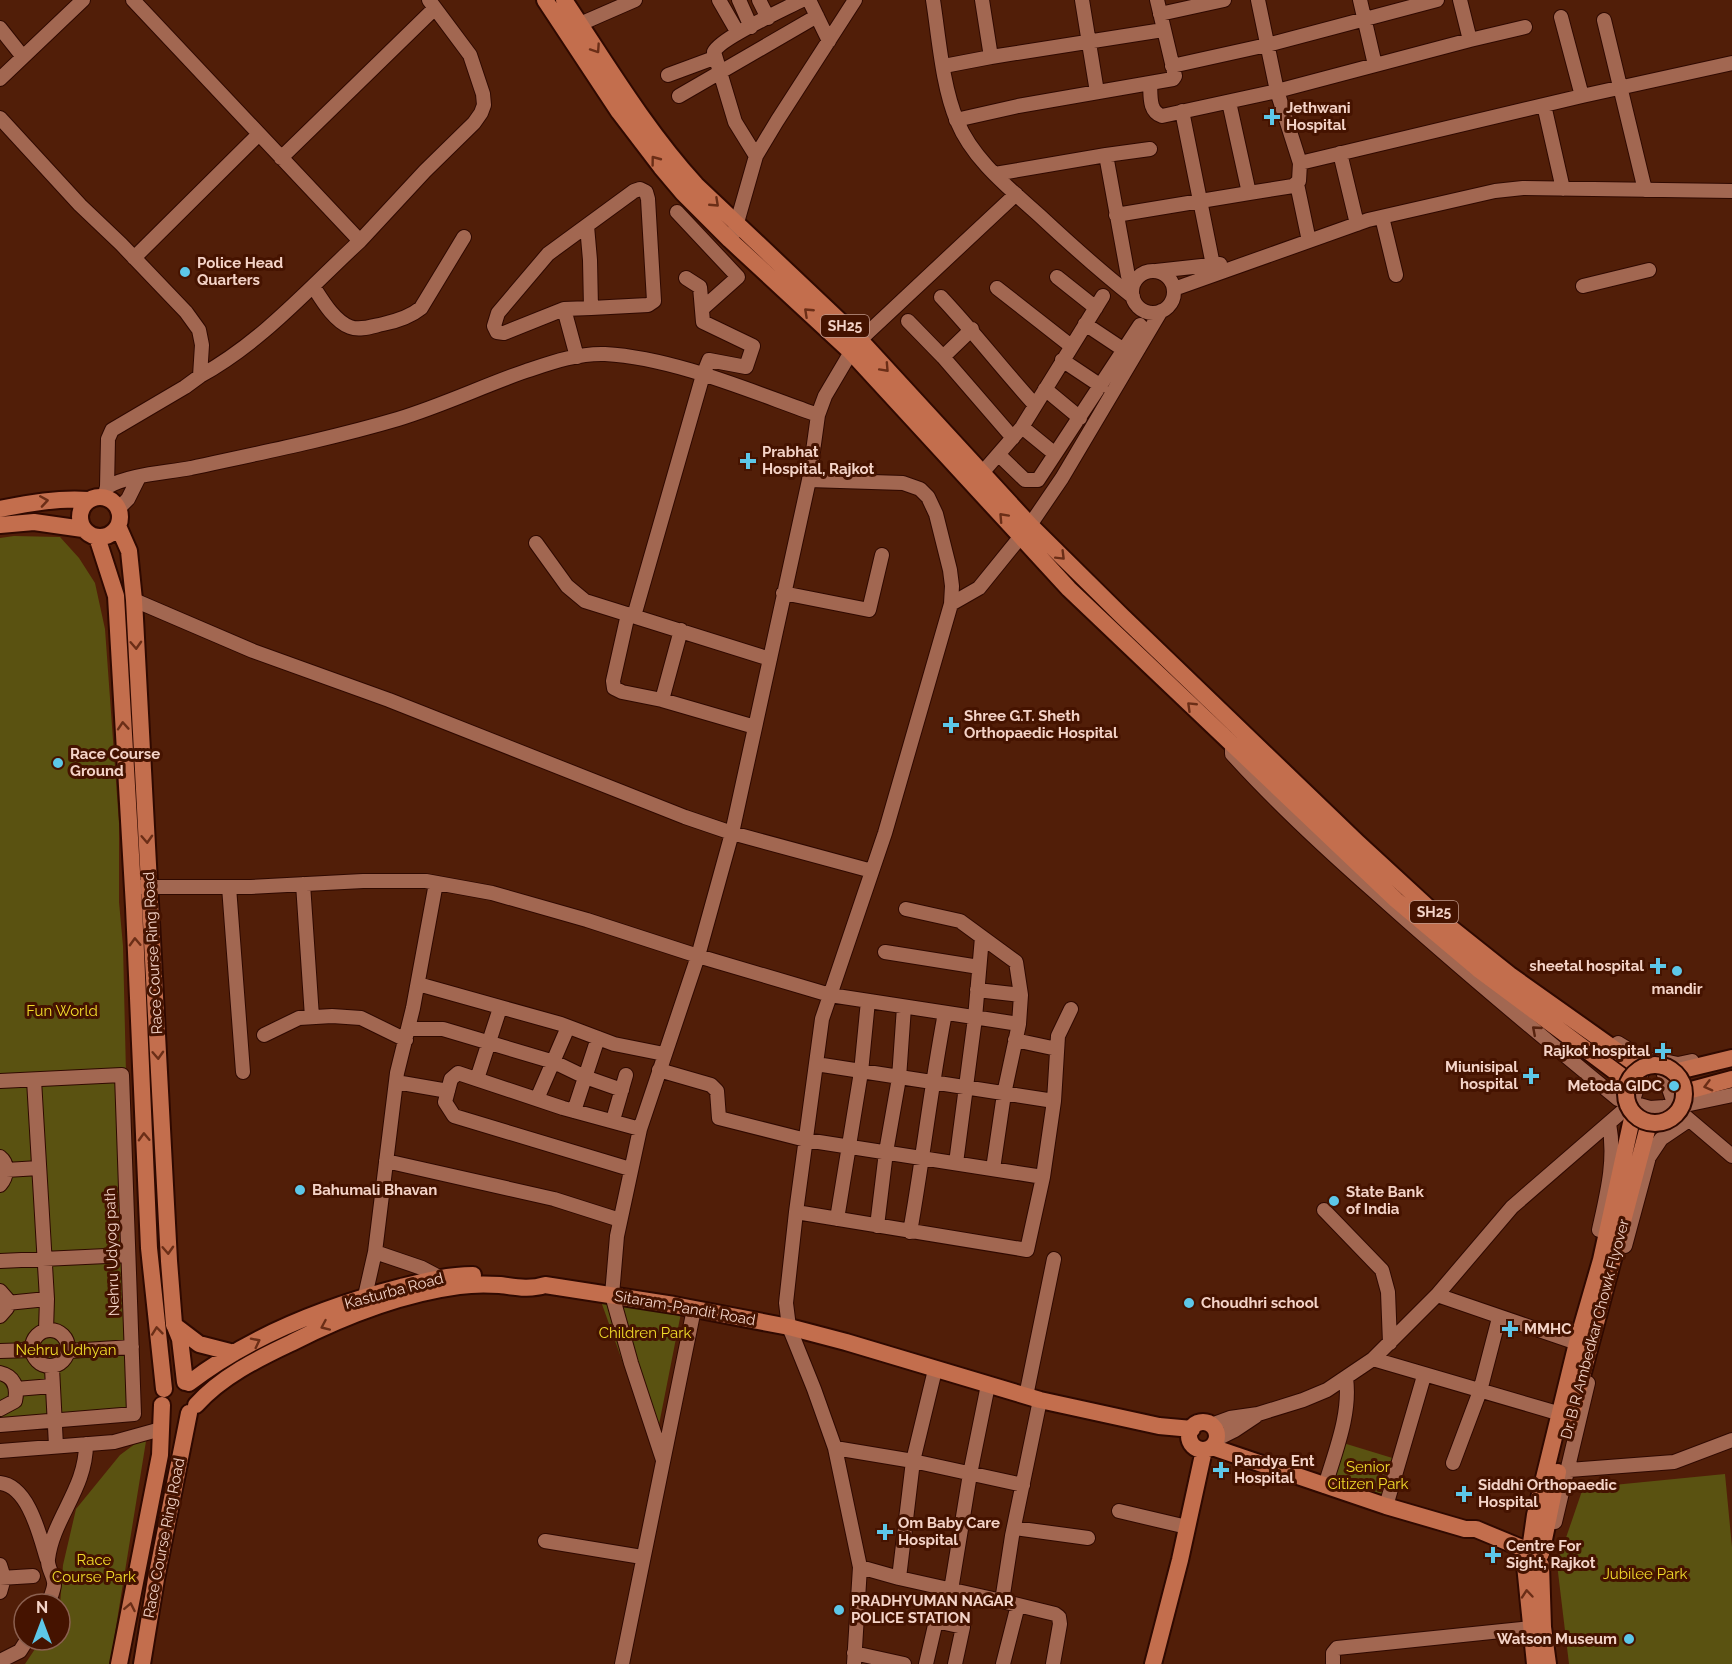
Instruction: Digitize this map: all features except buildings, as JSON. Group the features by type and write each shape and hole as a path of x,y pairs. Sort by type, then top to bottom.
{"main road":[{"name":"SH25","path":"545,0 619,112 660,167 683,193 730,240 855,346 982,473 1069,589 1345,853 1437,936 1555,1028 1628,1081"},
{"name":"SH25","path":"564,0 678,165 855,346 1026,531 1152,645 1446,924 1510,975 1649,1063"},
{"path":"90,533 80,523 80,510 100,495"},
{"path":"0,509 45,500 100,495 115,503 120,520 118,526 109,535 34,522 0,525"},
{"name":"Race Course Ring Road","path":"118,526 129,551 134,600 161,1128 174,1324 180,1339 187,1382"},
{"name":"Race Course Ring Road","path":"90,533 116,596 133,887 149,1248 163,1397 160,1455 119,1664"},
{"path":"1674,1072 1732,1058"},
{"path":"1628,1081 1649,1063 1674,1072 1680,1079 1679,1097 1683,1102 1673,1117 1666,1121 1649,1123 1640,1119 1632,1108"},
{"path":"1679,1097 1732,1079"},
{"name":"Dr. B R Ambedkar Chowk Flyover","path":"1537,1628 1531,1557 1539,1534 1577,1343 1600,1260 1632,1108 1626,1098 1628,1081"},
{"name":"Dr. B R Ambedkar Chowk Flyover","path":"1542,1516 1571,1418 1649,1123"},
{"name":"Kasturba Road","path":"187,1382 234,1353 285,1327 439,1277 508,1276 534,1280 545,1286"},
{"name":"Sitaram-Pandit Road","path":"193,1409 242,1368 366,1302 477,1284 534,1289 545,1286 612,1295 789,1327 1033,1398 1204,1438 1325,1486 1464,1529 1476,1529 1531,1557"},
{"path":"174,1324 199,1344 234,1353"},
{"path":"187,1382 195,1391 193,1409 179,1417 172,1415 163,1397 171,1383 187,1382"},
{"name":"Race Course Ring Road","path":"142,1664 156,1579 193,1409"},
{"path":"1153,1664 1187,1527 1204,1438"},
{"path":"1535,1664 1537,1628"},
{"path":"1537,1628 1548,1664"}],"street":[{"path":"0,79 83,0"},
{"path":"133,0 360,241"},
{"path":"580,24 635,0"},
{"path":"718,0 738,33"},
{"path":"739,0 751,27"},
{"path":"759,0 768,18"},
{"path":"756,156 735,122 714,58 716,46 768,18 784,4 802,0"},
{"path":"809,0 829,40"},
{"path":"730,240 738,224 756,156 855,0"},
{"path":"938,0 933,0 949,96 956,120 967,142 1016,194 1101,272 1133,297"},
{"path":"982,0 991,57"},
{"path":"1082,0 1097,92"},
{"path":"956,120 1018,106 1173,79 1159,7 1224,0"},
{"path":"1258,0 1277,92 1300,163 1297,184 1309,241"},
{"path":"1360,0 1374,65"},
{"path":"1172,66 1267,45 1437,0"},
{"path":"1460,0 1470,40"},
{"path":"100,495 108,439 112,430 228,360 256,339 360,241 481,113 484,105 483,94 470,55 432,4 281,158"},
{"path":"679,96 817,16"},
{"path":"1561,17 1582,96"},
{"path":"1604,20 1645,190"},
{"path":"0,27 23,57"},
{"path":"1150,83 1152,110 1162,116 1277,92 1525,27"},
{"path":"944,66 1089,40 1163,30"},
{"path":"669,75 714,58"},
{"path":"1300,163 1619,87 1732,63"},
{"path":"1229,102 1249,193"},
{"path":"1544,105 1563,189"},
{"path":"1182,111 1214,265"},
{"path":"0,118 80,205 186,312 199,330 202,345 200,376"},
{"path":"134,258 259,134"},
{"path":"995,174 1150,149"},
{"path":"1340,153 1357,224"},
{"path":"1106,155 1116,215 1132,277 1133,297 1142,309 1150,312 1161,311"},
{"path":"1116,215 1297,184"},
{"path":"1174,289 1357,224 1495,191 1523,188 1732,191"},
{"path":"640,189 646,192 654,301 648,305 591,308 564,309 504,333 497,332 494,326 498,313 548,254 634,191 640,189"},
{"path":"663,1460 612,1295 614,1254 640,1129 698,956 732,833 809,480 818,415 825,396 855,346 1016,194"},
{"path":"677,212 738,277 702,309"},
{"path":"1382,217 1396,275"},
{"path":"587,226 591,308"},
{"path":"313,286 341,322 352,328 366,328 394,322 412,315 421,308 464,237"},
{"path":"1101,272 1132,277 1148,271 1246,262"},
{"path":"1582,286 1649,270"},
{"path":"951,604 979,588 1026,531 1062,478 1161,311 1171,302 1174,289 1170,279 1156,271"},
{"path":"982,473 1017,433 1100,302 1057,277"},
{"path":"686,278 700,287 704,321 753,346 746,367 709,360 631,615 613,681 614,688 755,727"},
{"path":"997,288 1071,346"},
{"path":"941,297 972,329 1006,373 1035,405"},
{"path":"564,309 578,357"},
{"path":"908,321 1017,433 1055,454"},
{"path":"1085,324 1124,350"},
{"path":"999,454 1025,480 1038,480 1140,325"},
{"path":"943,357 972,329"},
{"path":"100,495 120,480 243,456 400,418 550,363 604,354 671,366 703,375 818,415"},
{"path":"1062,360 1101,386"},
{"path":"1045,389 1080,418"},
{"path":"118,509 128,499 139,477"},
{"path":"809,480 903,483 920,489 928,497 936,514 952,586 951,604 872,871 822,1020 786,1303 789,1327 835,1448 860,1567 854,1659 904,1664"},
{"path":"536,543 576,595 585,601 770,659"},
{"path":"783,593 869,610 882,555"},
{"path":"134,600 252,651 399,704 617,792 732,833 872,871"},
{"path":"662,700 681,630"},
{"path":"1234,747 1232,754 1250,774 1338,859 1457,966 1618,1099 1632,1108 1650,1108 1665,1107 1679,1097"},
{"path":"133,887 228,887 363,881 436,883 492,893 830,995 1019,1024"},
{"path":"366,1302 375,1252 396,1082 418,984 436,883"},
{"path":"303,884 312,1017"},
{"path":"228,887 243,1072"},
{"path":"906,909 960,921 1016,962 1021,995 1019,1024 1004,1094 993,1168"},
{"path":"956,1163 975,1018 982,937"},
{"path":"885,952 979,967"},
{"path":"418,984 568,1027 614,1044 664,1053"},
{"path":"977,990 1021,995"},
{"path":"837,1219 861,1071 868,1001"},
{"path":"877,1226 886,1152 899,1078 904,1007"},
{"path":"477,1078 500,1008"},
{"path":"796,1212 1027,1250 1043,1177 1054,1101 1058,1036 1071,1009"},
{"path":"910,1232 945,1013"},
{"path":"264,1035 299,1018 312,1017 361,1018 407,1035 443,1029 554,1062 585,1077 622,1090"},
{"path":"537,1099 568,1027"},
{"path":"574,1111 598,1038"},
{"path":"1015,1041 1056,1049"},
{"path":"1649,1063 1678,1064 1732,1051"},
{"path":"1649,1063 1679,1097 1690,1104 1732,1095"},
{"path":"1204,1438 1230,1418 1258,1414 1328,1390 1373,1359 1437,1295 1512,1207 1609,1123 1632,1108 1649,1063"},
{"path":"816,1064 1054,1101"},
{"path":"659,1070 711,1085 717,1091 719,1118 806,1140 1043,1177"},
{"path":"630,1169 454,1116 445,1102 451,1079 458,1073 574,1111 640,1129"},
{"name":"Nehru Udyog path","path":"0,1082 122,1075 134,1414 0,1425"},
{"path":"613,1120 626,1075"},
{"path":"34,1080 47,1299 46,1330"},
{"path":"396,1082 448,1091"},
{"path":"1679,1097 1689,1120 1732,1156"},
{"path":"1609,1123 1613,1148 1596,1249 1571,1341 1528,1522 1539,1534 1554,1527 1590,1376 1648,1157 1661,1139 1689,1120"},
{"path":"386,1161 554,1199 620,1220"},
{"path":"0,1185 4,1181 3,1163 39,1168"},
{"path":"1324,1210 1382,1270 1388,1292 1390,1343"},
{"path":"375,1252 422,1268 439,1277"},
{"path":"0,1261 128,1255"},
{"path":"1002,1601 1023,1485 1033,1398 1054,1259"},
{"path":"1437,1295 1571,1341"},
{"path":"0,1316 7,1308 4,1297 47,1299"},
{"path":"622,1664 694,1309"},
{"path":"1452,1463 1480,1391 1499,1318"},
{"path":"46,1330 57,1330 68,1343 69,1351 61,1364 52,1368 38,1362 32,1350 34,1337 46,1330"},
{"path":"69,1351 132,1347"},
{"path":"0,1351 32,1350"},
{"path":"1373,1359 1424,1376 1554,1412"},
{"path":"52,1368 56,1446"},
{"path":"898,1578 913,1461 935,1370"},
{"path":"0,1373 10,1377 16,1389 15,1401 0,1409"},
{"path":"1386,1506 1424,1376"},
{"path":"1325,1486 1347,1400 1346,1378"},
{"path":"951,1590 970,1474 988,1385"},
{"path":"16,1389 52,1386"},
{"path":"0,1451 114,1442 161,1429"},
{"path":"1569,1470 1674,1462 1732,1440"},
{"path":"48,1562 52,1540 78,1485 85,1461 86,1444"},
{"path":"835,1448 913,1461 1023,1485"},
{"path":"0,1483 6,1484 27,1504 39,1530 55,1583 52,1592"},
{"path":"1119,1511 1187,1527"},
{"path":"1014,1528 1088,1538"},
{"path":"545,1540 642,1557"},
{"path":"860,1567 1055,1614 1059,1617 1060,1624 1053,1664"},
{"path":"0,1592 1,1574 33,1576"},
{"path":"1003,1664 1018,1605"},
{"path":"926,1664 936,1622 963,1627 955,1664"},
{"path":"1333,1664 1333,1653 1338,1648 1537,1628"},
{"path":"0,1661 18,1652"}],"green space":[{"path":"60,537 79,558 95,583 105,629 119,823 119,902 123,946 134,1414 0,1425 0,538"},
{"name":"Children Park","path":"598,1293 682,1308 654,1450"},
{"name":"Race Course Park","path":"147,1435 110,1664 25,1664 33,1652 72,1652 72,1592 61,1592 63,1565 76,1509 120,1455"},
{"name":"Senior Citizen Park","path":"1340,1442 1399,1460 1386,1506 1325,1486"},
{"name":"Jubilee Park","path":"1725,1474 1732,1547 1732,1664 1569,1664 1557,1564 1583,1488"}],"place":[{"name":"Jethwani Hospital","path":"1272,117"},
{"name":"Police Head Quarters","path":"185,272"},
{"name":"Prabhat Hospital, Rajkot","path":"748,461"},
{"name":"Shree G.T. Sheth Orthopaedic Hospital","path":"951,725"},
{"name":"Race Course Ground","path":"58,763"},
{"name":"sheetal hospital","path":"1658,966"},
{"name":"mandir","path":"1677,971"},
{"name":"Rajkot hospital","path":"1663,1051"},
{"name":"Miunisipal hospital","path":"1531,1076"},
{"name":"Metoda GIDC","path":"1674,1086"},
{"name":"Bahumali Bhavan","path":"300,1190"},
{"name":"State Bank of India","path":"1334,1201"},
{"name":"Choudhri school","path":"1189,1303"},
{"name":"MMHC","path":"1510,1329"},
{"name":"Pandya Ent Hospital","path":"1221,1470"},
{"name":"Siddhi Orthopaedic Hospital","path":"1464,1494"},
{"name":"Om Baby Care Hospital","path":"885,1532"},
{"name":"Centre For Sight, Rajkot","path":"1493,1555"},
{"name":"PRADHYUMAN NAGAR POLICE STATION","path":"839,1610"},
{"name":"Watson Museum","path":"1629,1639"}],"park label":[{"name":"Fun World","path":"62,1011"},
{"name":"Nehru Udhyan","path":"66,1350"}]}
